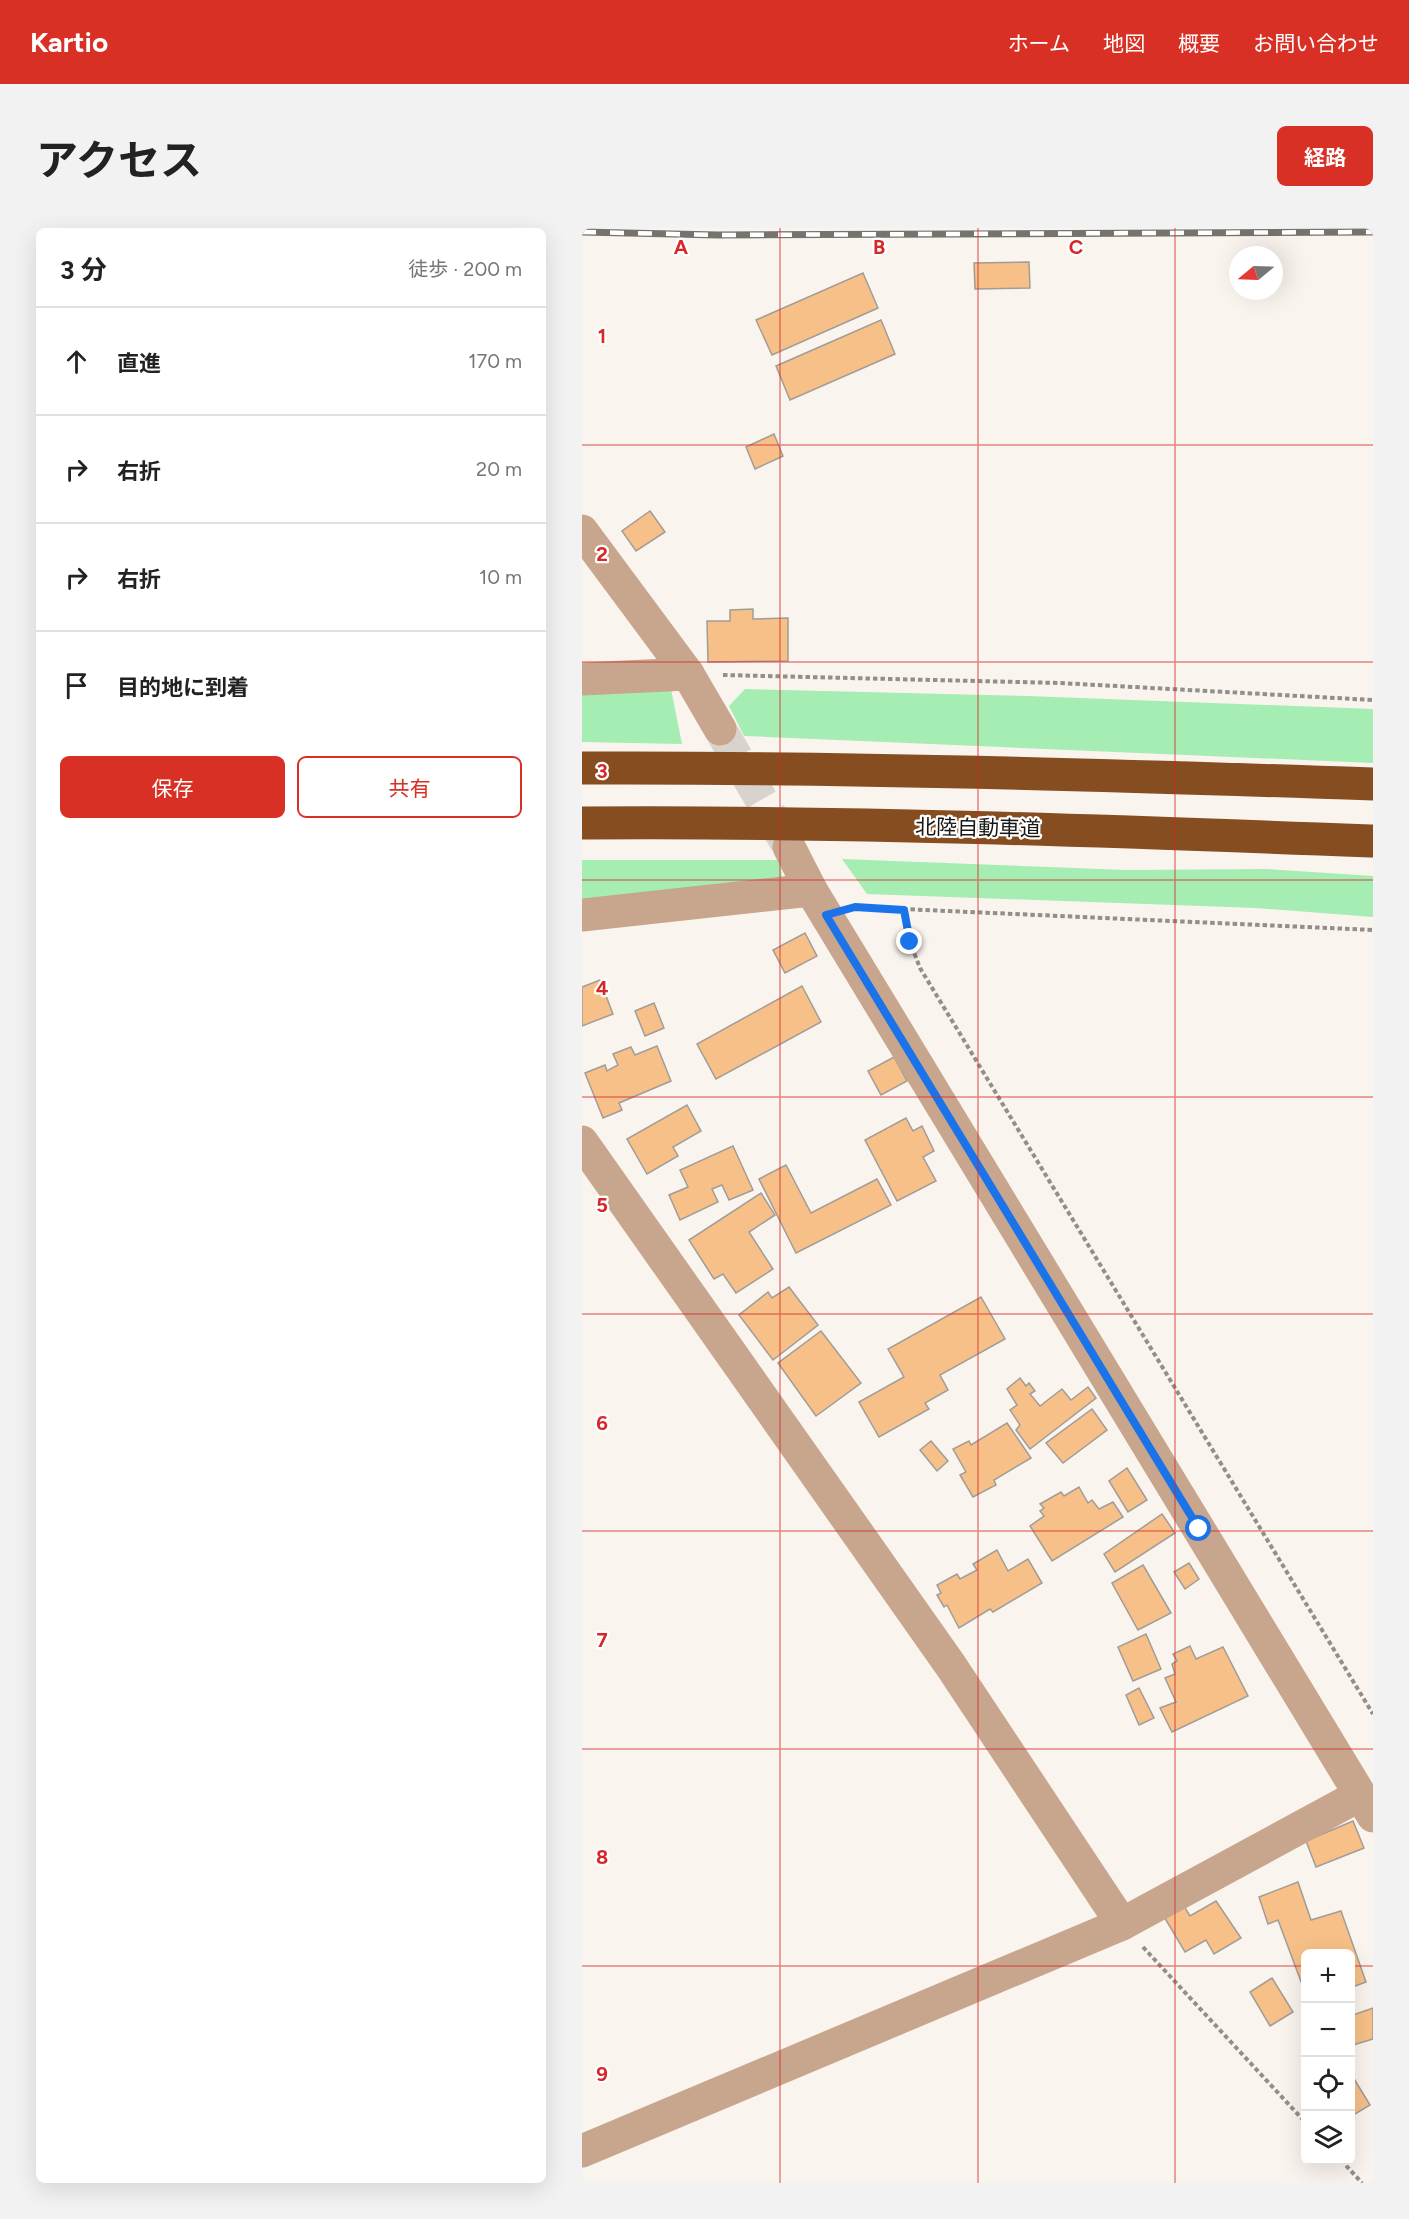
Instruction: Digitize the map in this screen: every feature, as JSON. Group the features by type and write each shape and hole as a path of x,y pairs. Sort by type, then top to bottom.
{"highway":[{"path":"582,768 725,767 1082,774 1373,784"},
{"name":"北陸自動車道","path":"582,824 723,822 1051,829 1373,841"}],"street":[{"path":"582,531 688,674 720,729"},
{"path":"582,679 688,674"},
{"path":"582,2151 1122,1924 1367,1805 818,903 789,847"},
{"path":"582,915 818,903"},
{"path":"582,1142 951,1666 1122,1924"}],"path":[{"path":"688,674 1060,683 1373,700"},
{"path":"818,903 904,910 1373,930"},
{"path":"904,910 910,942 920,968 1373,1714"},
{"path":"1122,1924 1301,2118"},
{"path":"1346,2165 1362,2183"}],"green space":[{"path":"671,689 682,744 582,742 582,693"},
{"path":"745,689 1028,696 1373,709 1373,763 744,736 729,706"},
{"path":"842,859 1126,870 1267,869 1373,876 1373,917 1256,908 867,894"},
{"path":"582,860 781,860 782,889 582,902"}],"building":[{"path":"1029,262 1030,288 975,289 974,263"},
{"path":"863,273 878,308 772,355 756,320"},
{"path":"881,320 895,354 790,400 776,366"},
{"path":"774,434 783,456 755,469 746,447"},
{"path":"650,511 665,532 636,551 622,531"},
{"path":"753,609 753,619 788,618 788,661 708,662 707,621 730,621 730,610"},
{"path":"805,933 817,956 785,973 773,950"},
{"path":"600,980 613,1014 582,1026 582,987"},
{"path":"802,986 821,1022 716,1079 697,1044"},
{"path":"654,1003 664,1028 645,1036 635,1011"},
{"path":"657,1046 671,1081 619,1103 622,1110 603,1118 585,1073 605,1065 607,1071 618,1065 613,1054 631,1047 635,1055"},
{"path":"894,1057 907,1081 881,1095 868,1071"},
{"path":"687,1105 701,1131 673,1147 678,1156 647,1174 627,1139"},
{"path":"906,1118 913,1131 922,1126 934,1151 923,1157 936,1181 897,1201 865,1140"},
{"path":"733,1146 753,1190 729,1200 722,1185 712,1189 718,1202 680,1220 669,1195 688,1187 680,1170"},
{"path":"786,1165 811,1213 877,1179 891,1205 796,1253 759,1179"},
{"path":"761,1193 775,1215 749,1232 773,1269 736,1293 723,1274 714,1279 689,1240"},
{"path":"789,1287 818,1325 773,1360 739,1315 768,1292 772,1298"},
{"path":"981,1297 1005,1339 940,1375 948,1390 925,1403 929,1409 879,1437 859,1402 904,1377 888,1349"},
{"path":"821,1331 861,1383 816,1416 778,1363"},
{"path":"1020,1378 1026,1386 1029,1383 1035,1391 1030,1394 1040,1406 1062,1389 1071,1400 1088,1387 1096,1398 1030,1449 1016,1430 1020,1425 1010,1410 1017,1405 1007,1389"},
{"path":"1092,1409 1107,1430 1063,1463 1046,1443"},
{"path":"1007,1423 1031,1458 994,1480 996,1485 973,1497 960,1475 966,1472 953,1449 969,1441 971,1445"},
{"path":"931,1441 948,1461 937,1471 920,1450"},
{"path":"1127,1468 1147,1500 1128,1512 1109,1481"},
{"path":"1079,1487 1088,1503 1092,1500 1099,1509 1113,1502 1123,1517 1052,1561 1030,1526 1044,1516 1040,1511 1044,1508 1040,1504 1061,1492 1064,1496"},
{"path":"1162,1514 1175,1533 1115,1572 1104,1554"},
{"path":"997,1550 1008,1571 1028,1559 1042,1583 993,1612 990,1609 959,1628 947,1605 944,1607 937,1595 941,1593 937,1585 957,1574 960,1579 977,1570 973,1564"},
{"path":"1189,1563 1199,1579 1185,1589 1174,1572"},
{"path":"1143,1565 1171,1613 1138,1630 1112,1583"},
{"path":"1146,1634 1161,1669 1133,1681 1118,1647"},
{"path":"1190,1646 1196,1659 1223,1647 1248,1696 1172,1732 1160,1708 1176,1702 1165,1678 1175,1674 1172,1664 1177,1661 1173,1654"},
{"path":"1139,1688 1154,1718 1139,1725 1126,1695"},
{"path":"1353,1821 1364,1848 1316,1867 1306,1841"},
{"path":"1298,1882 1311,1920 1341,1911 1354,1949 1301,1949 1301,1982 1278,1920 1268,1924 1259,1897"},
{"path":"1216,1901 1241,1938 1214,1954 1206,1940 1185,1952 1163,1915 1182,1903 1190,1916"},
{"path":"1355,1951 1366,1982 1355,1986"},
{"path":"1272,1978 1293,2012 1270,2026 1250,1992"},
{"path":"1373,2008 1373,2039 1355,2044 1355,2014"},
{"path":"1355,2080 1370,2105 1355,2114"}],"tunnel":[{"path":"720,729 789,847"}],"railway":[{"path":"582,232 718,235 1373,232"}],"route":[{"path":"910,942 904,910 855,907 826,915 1199,1529"}]}
